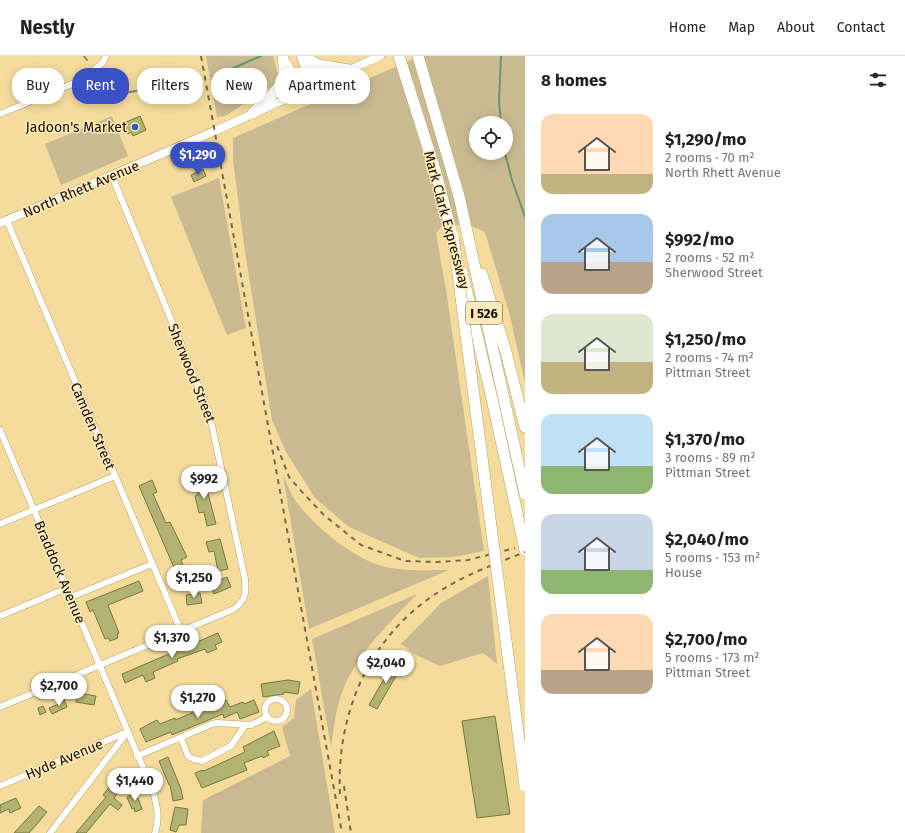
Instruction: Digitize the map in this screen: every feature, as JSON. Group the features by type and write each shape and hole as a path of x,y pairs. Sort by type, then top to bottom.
{"highway":[{"path":"302,56 318,65 336,68"},
{"path":"302,56 307,68"},
{"name":"Mark Clark Expressway","path":"399,56 436,173 453,236 492,399 525,550"},
{"name":"Mark Clark Expressway","path":"418,56 459,196 525,494"},
{"path":"282,57 288,68"},
{"path":"253,113 282,83 286,70 282,57"},
{"path":"459,196 506,352 525,427"},
{"path":"453,236 525,786"}],"main road":[{"name":"North Rhett Avenue","path":"353,68 380,56"},
{"name":"North Rhett Avenue","path":"3,222 112,176 275,103"}],"street":[{"path":"0,114 84,79 103,62 106,56"},
{"name":"Sherwood Street","path":"112,176 213,425 245,579 246,592 242,602 234,609 181,631"},
{"name":"Camden Street","path":"3,222 115,476 181,631"},
{"name":"Braddock Avenue","path":"0,430 153,791 158,809 156,833"},
{"path":"0,524 115,476"},
{"path":"71,598 152,564"},
{"path":"0,616 67,588"},
{"path":"0,707 181,631"},
{"path":"137,756 217,723 245,725 256,723 267,717"},
{"path":"180,738 188,756 202,761 231,746 245,725"},
{"path":"50,833 127,732"},
{"name":"Hyde Avenue","path":"0,786 127,732"}],"shaded area":[{"path":"206,56 273,56 276,68 275,82 274,85 267,89 267,68 211,68 211,84"},
{"path":"420,56 525,56 525,383 510,316 485,232 469,226 454,225 442,226 436,233 446,290 484,551 453,557 419,558 349,527 315,498 286,452 272,420 244,245 233,160 233,138 311,104 370,104 370,78"},
{"path":"215,104 244,104 225,116 217,117"},
{"path":"112,116 128,156 61,185 45,144"},
{"path":"219,178 246,328 227,335 171,197"},
{"path":"283,476 295,500 311,519 331,537 354,553 384,567 412,570 449,570 309,629"},
{"path":"488,576 497,664 483,653 440,666 416,655 401,644 441,603"},
{"path":"417,594 372,643 352,671 339,702 331,747 312,639"},
{"path":"311,689 335,833 201,833 203,800 290,756 282,727 294,718 296,700"}],"building":[{"name":"Jadoon's Market","path":"140,116 146,130 133,136 131,132 128,134 124,123"},
{"path":"203,169 206,176 194,182 191,175"},
{"path":"203,474 216,524 207,526 204,512 199,513 195,496 198,495 194,476"},
{"path":"152,480 157,492 153,494 166,523 170,522 187,557 181,560 189,580 181,584 139,486"},
{"path":"220,539 228,569 218,571 214,551 209,552 206,542"},
{"path":"227,577 231,587 214,594 210,584"},
{"path":"139,581 143,591 108,605 119,633 117,634 118,638 110,641 108,638 105,639 93,610 90,612 86,602"},
{"path":"200,593 202,603 187,605 186,595"},
{"path":"218,633 222,642 215,645 217,649 207,653 205,649 177,659 178,661 153,672 155,678 146,682 143,675 125,683 122,674"},
{"path":"396,658 404,662 377,709 369,705"},
{"path":"288,680 300,682 298,694 284,692 284,694 263,697 261,684"},
{"path":"77,693 96,696 94,705 76,702"},
{"path":"64,699 67,707 52,714 49,708 59,704 58,702"},
{"path":"226,700 230,707 254,700 259,712 240,719 237,712 224,718 223,714 172,735 171,732 146,742 140,729 157,720 160,724 175,718 175,720 192,713 192,711 200,708 201,710"},
{"path":"43,706 46,712 40,715 38,708"},
{"path":"495,716 510,814 477,818 462,721"},
{"path":"274,731 280,746 267,751 269,755 244,763 247,770 202,788 195,773 204,771 245,752 243,747"},
{"path":"168,757 181,789 183,799 173,801 170,785 159,761"},
{"path":"133,771 133,781 117,781 116,772"},
{"path":"111,785 119,792 114,798 122,805 118,810 110,804 86,833 76,833 106,797 103,795"},
{"path":"136,793 142,809 135,812 134,808 132,809 127,797"},
{"path":"16,798 21,808 10,813 9,809 0,813 0,805"},
{"path":"39,806 47,812 29,833 14,833"},
{"path":"175,807 188,809 186,825 179,825 176,832 170,830"}],"waterway":[{"path":"84,56 87,60"},
{"path":"234,68 261,56"},
{"path":"500,116 499,101 501,56"},
{"path":"129,92 137,91"},
{"path":"507,160 525,217"}],"railway":[{"path":"201,56 342,833"},
{"path":"277,446 289,477 324,515 361,545 405,561 437,562 468,560 515,548"},
{"path":"340,794 340,764 344,735 351,707 362,680 375,655 393,632 413,611 437,593 480,570 525,552"},
{"path":"344,786 351,833"}],"place":[{"name":"Jadoon's Market","path":"135,127"}]}
